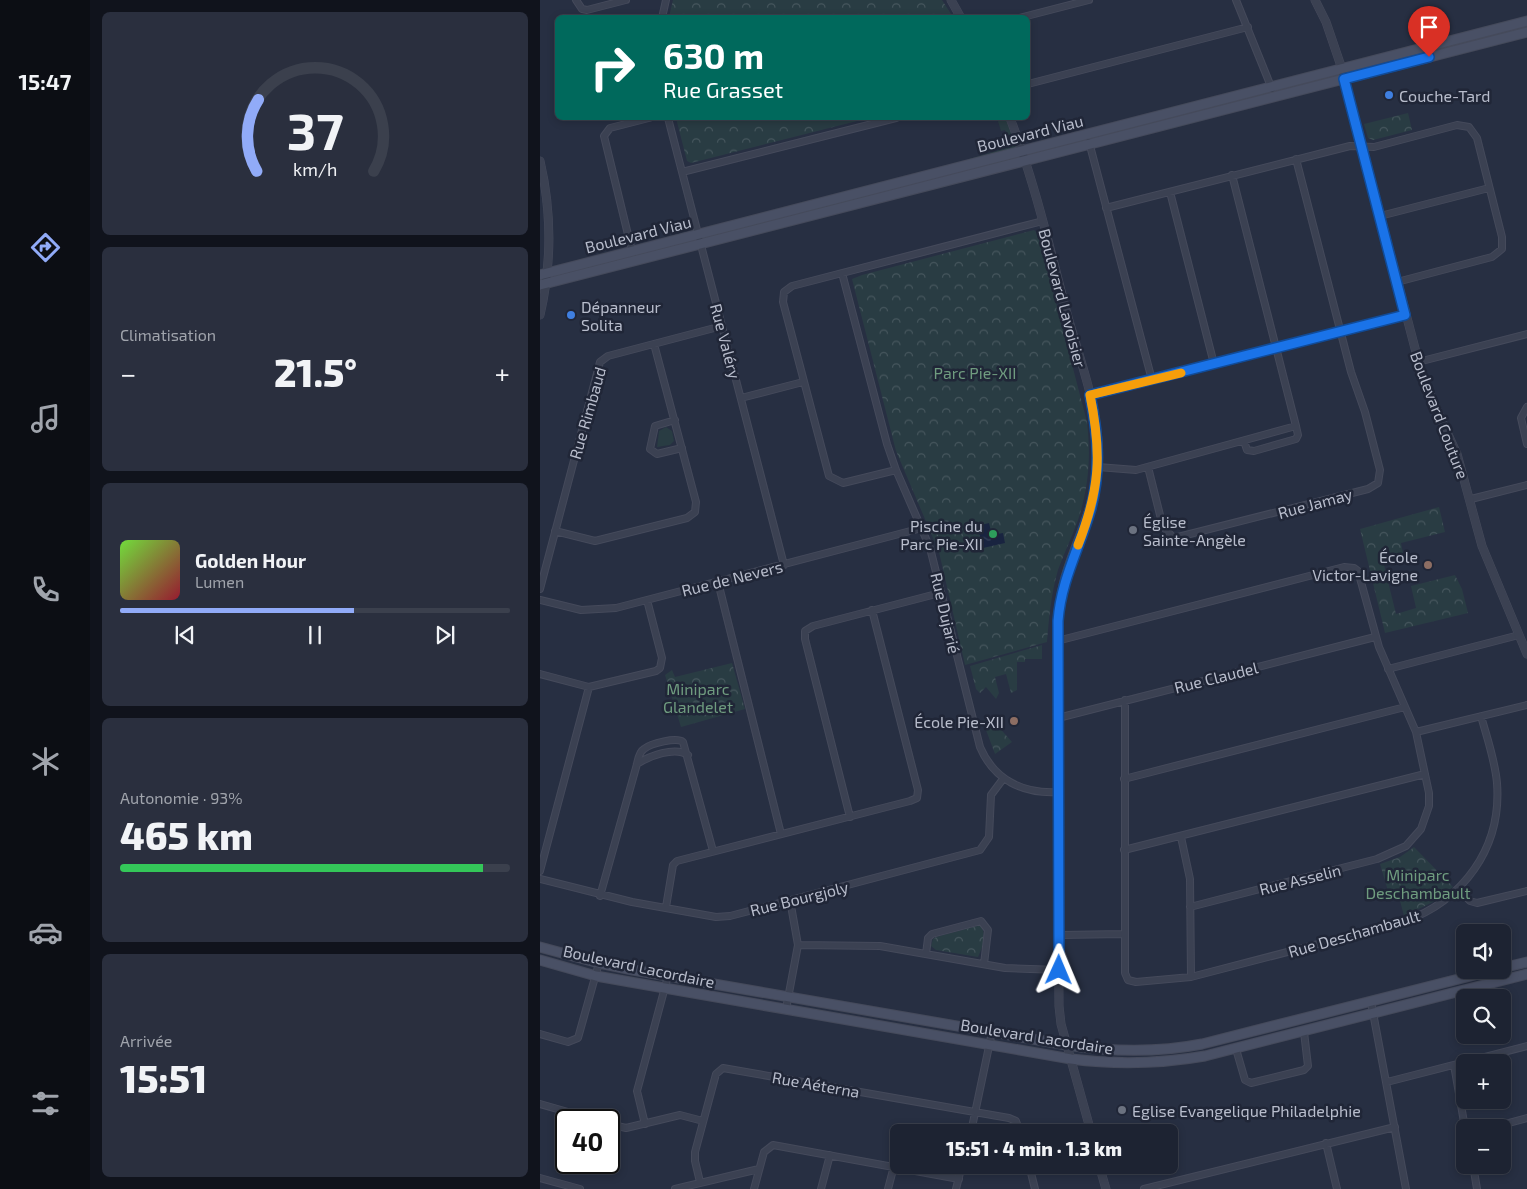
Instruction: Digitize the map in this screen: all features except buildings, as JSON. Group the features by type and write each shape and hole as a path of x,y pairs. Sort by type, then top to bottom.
{"main road":[{"name":"Boulevard Viau","path":"544,273 1527,21"},
{"name":"Boulevard Viau","path":"544,284 1527,34"},
{"name":"Boulevard Lacordaire","path":"540,947 599,963 668,976 1067,1045 1121,1051 1187,1047 1460,979"},
{"name":"Boulevard Lacordaire","path":"540,960 596,976 1071,1059 1121,1064 1148,1064 1188,1059 1236,1049 1527,974"},
{"path":"1511,966 1527,962"}],"street":[{"path":"576,0 582,9 587,10 626,0"},
{"path":"663,15 666,0"},
{"path":"951,0 959,15"},
{"path":"1030,15 1088,0"},
{"path":"1236,0 1274,97"},
{"name":"Boulevard Couture","path":"1315,0 1331,35 1342,69 1418,362 1430,396 1457,454 1471,499 1484,552 1527,654"},
{"path":"1030,83 1248,27"},
{"path":"632,251 604,136 610,128 641,120"},
{"name":"Rue Valéry","path":"669,120 784,565"},
{"path":"682,172 888,120"},
{"name":"Boulevard Lavoisier","path":"1011,120 1026,160 1043,221 1090,395 1097,432 1098,467 1091,507 1061,592 1057,641 1059,1006 1067,1045 1088,1124"},
{"path":"1106,208 1350,146 1374,147 1463,125 1469,127 1477,138 1502,237 1502,249 1492,257 1397,282"},
{"path":"1088,134 1152,380"},
{"path":"1296,159 1340,332"},
{"path":"540,162 550,227 540,315"},
{"path":"1232,175 1298,435 1296,439 1254,451 1247,450 1244,441"},
{"path":"1380,216 1489,188"},
{"path":"1170,192 1214,364"},
{"path":"896,470 843,482 837,482 829,476 783,302 784,292 792,286 1043,221"},
{"name":"Rue Dujarié","path":"842,273 896,470 934,560 940,593 980,747 988,764 1003,779 1015,786 1034,792 1058,792"},
{"path":"1090,395 1405,315"},
{"name":"Rue Rimbaud","path":"540,589 600,362 608,356 722,326"},
{"name":"Rue Jamay","path":"1148,467 1163,527 1165,532 1174,538 1374,487 1378,483 1380,470 1340,332"},
{"path":"1418,362 1527,334"},
{"path":"555,531 595,541 687,518 695,512 696,502 654,344"},
{"path":"741,398 803,382"},
{"path":"1527,407 1521,418 1527,444"},
{"path":"675,420 655,426 650,449 657,454 682,448"},
{"path":"1098,467 1136,470 1296,426"},
{"path":"1471,499 1527,485"},
{"name":"Rue de Nevers","path":"540,600 594,611 647,600 922,528"},
{"name":"Rue Asselin","path":"1057,641 1344,567 1354,568 1360,575 1376,637 1416,732 1429,793 1426,818 1414,838 1399,850 1377,859 1190,907"},
{"path":"718,582 781,834"},
{"path":"850,817 805,639 805,630 813,626 940,593"},
{"path":"540,674 589,687 651,673 660,668 662,658 647,600"},
{"path":"666,907 674,862 917,798 918,790 872,610"},
{"path":"1388,669 1519,635"},
{"name":"Rue Claudel","path":"1058,718 1376,637"},
{"path":"540,871 589,687"},
{"path":"1060,934 1124,934 1125,700"},
{"path":"1416,732 1527,705"},
{"path":"1124,779 1405,707"},
{"name":"Rue Deschambault","path":"1124,934 1125,973 1128,980 1136,982 1191,977 1403,922 1437,906 1459,890 1480,861 1494,828 1496,774 1481,716"},
{"path":"600,896 637,764 643,749 676,739 683,742 713,851"},
{"path":"637,764 646,758 677,750 688,755"},
{"path":"1124,850 1425,774"},
{"name":"Rue Bourgjoly","path":"540,879 600,896 724,917 980,850 989,837 991,795 1003,779"},
{"path":"1181,836 1189,872 1191,977"},
{"path":"1459,890 1470,901 1478,903 1527,890"},
{"path":"786,1009 798,945 790,900"},
{"path":"926,954 928,938 932,934 981,921 988,930 984,964"},
{"path":"798,945 880,946 1012,968 1059,970"},
{"path":"540,1034 568,1042 578,1038 599,963"},
{"path":"645,1124 637,1089 668,976"},
{"path":"1372,1002 1406,1189"},
{"path":"973,1124 992,1032"},
{"path":"1236,1049 1245,1080 1251,1083 1304,1070 1308,1066 1309,1061 1304,1032"},
{"path":"1386,1082 1527,1046"},
{"path":"1454,1065 1463,1119"},
{"name":"Rue Aéterna","path":"700,1182 694,1157 716,1074 723,1068 977,1112 1013,1119 1016,1124"},
{"path":"540,1104 558,1109"},
{"path":"620,1127 626,1128 680,1114 703,1121"},
{"path":"1511,1122 1527,1118"},
{"path":"1144,1189 1395,1127"},
{"path":"1326,1144 1337,1189"},
{"path":"754,1189 764,1152 773,1145 890,1165"},
{"path":"821,1189 830,1155"},
{"path":"675,1189 759,1169"},
{"path":"888,1189 892,1174"},
{"path":"934,1174 959,1179"},
{"path":"956,1189 960,1174"},
{"path":"1032,1174 1036,1189"},
{"path":"1102,1174 1106,1189"},
{"path":"1474,1174 1477,1189"},
{"path":"540,1178 580,1189"}],"green space":[{"path":"673,0 942,0 952,15 669,15"},
{"path":"1408,113 1412,130 1373,140 1368,138 1364,124"},
{"path":"677,120 861,120 691,163 687,161"},
{"path":"998,120 1011,120 1022,151 972,164 969,159 1010,147 1005,130 1001,131"},
{"name":"Parc Pie-XII","path":"1034,230 1038,234 1087,422 1089,459 1087,483 1082,508 1056,579 1047,642 965,665 939,552 896,451 852,279"},
{"path":"666,427 672,431 674,441 670,445 657,447 659,431"},
{"path":"1439,507 1445,532 1401,543 1403,553 1399,554 1400,562 1384,565 1396,614 1416,608 1411,586 1455,575 1462,589 1468,613 1385,633 1360,529"},
{"path":"1042,645 1042,659 1025,659 1025,662 1017,662 1017,690 1011,693 1006,674 995,677 999,693 996,699 986,687 980,693 976,689 970,666"},
{"name":"Miniparc Glandelet","path":"732,663 745,709 681,727 665,675 672,670 675,677"},
{"path":"989,716 1012,742 995,754 983,722"},
{"name":"Miniparc Deschambault","path":"1414,847 1453,887 1433,902 1404,916 1397,889 1388,891 1380,864 1400,857"},
{"path":"981,926 984,934 978,957 936,950 931,946 933,939 936,937"}],"water":[{"path":"989,523 992,535 1003,533 1005,543 983,548 977,526"}],"slow traffic":[{"path":"1078,545 1091,507 1098,467 1097,432 1090,395 1181,373"}],"place":[{"name":"Couche-Tard","path":"1389,95"},
{"name":"Dépanneur Solita","path":"571,315"},
{"name":"Église Sainte-Angèle","path":"1133,530"},
{"name":"Piscine du Parc Pie-XII","path":"993,534"},
{"name":"École Victor-Lavigne","path":"1428,565"},
{"name":"École Pie-XII","path":"1014,721"},
{"name":"Eglise Evangelique Philadelphie","path":"1122,1110"}],"route":[{"path":"1059,970 1057,700 1059,602 1069,566 1091,507 1098,467 1097,432 1090,395 1405,315 1344,79 1429,57"}]}
